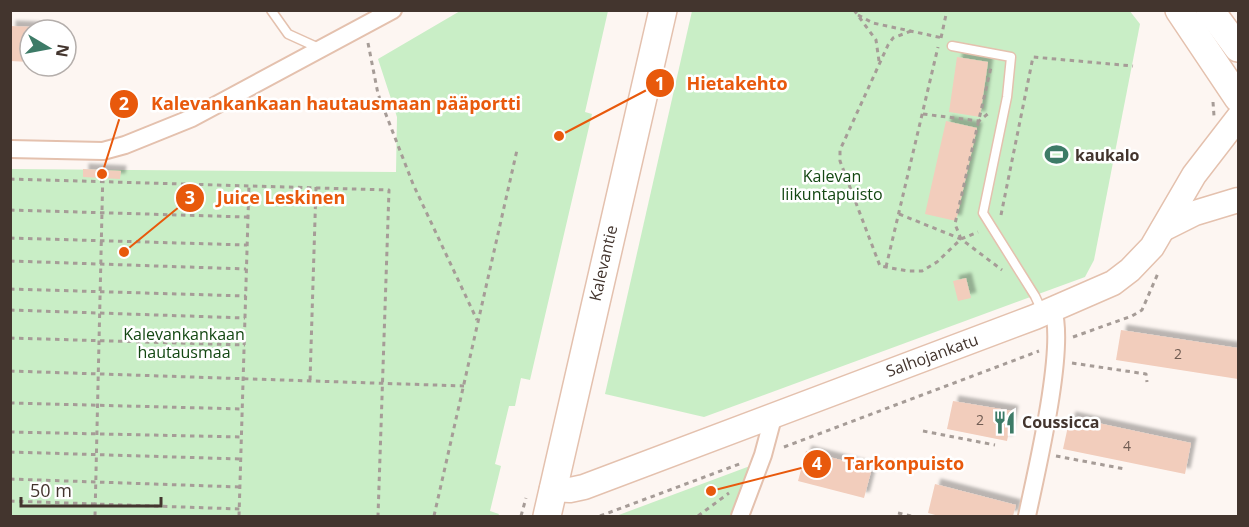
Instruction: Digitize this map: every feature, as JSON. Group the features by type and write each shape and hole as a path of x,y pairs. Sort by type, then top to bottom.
{"main road":[{"name":"Kalevantie","path":"547,516 663,10"},
{"path":"1179,10 1239,98"},
{"path":"1210,10 1239,48"}],"street":[{"path":"10,149 103,151 137,141 192,118 366,27 393,10"},
{"name":"Salhojankatu","path":"552,489 570,490 584,487 1048,312 1103,289 1123,277 1152,247 1198,168 1239,118"},
{"path":"1163,229 1195,213 1239,200"},
{"path":"1027,516 1056,344 1057,323 1048,312"},
{"path":"740,516 763,455 774,414"}],"lane":[{"path":"271,10 288,34 322,49"},
{"path":"952,43 1011,57 1007,97 982,213 1035,296 1048,312"}],"path":[{"path":"854,10 876,40 880,59 878,68"},
{"path":"886,267 947,10"},
{"path":"858,15 873,23 941,37 952,43"},
{"path":"366,27 369,61 378,94 413,184 478,322"},
{"path":"911,31 893,38 842,142 840,161 880,266 908,272 922,271 937,262 961,239 999,222 1033,57"},
{"path":"961,239 955,225 993,54"},
{"path":"1023,55 1133,66"},
{"path":"923,114 979,122 1007,97 1025,100"},
{"path":"1208,122 1212,114"},
{"path":"434,516 517,150"},
{"path":"95,516 103,151"},
{"path":"10,178 389,190 378,516"},
{"path":"239,516 249,184"},
{"path":"310,380 316,187"},
{"path":"10,210 248,217"},
{"path":"899,214 961,239 1006,272"},
{"path":"10,238 247,245"},
{"path":"10,261 246,268"},
{"path":"600,516 1132,316 1142,309 1164,263"},
{"path":"10,289 246,296"},
{"path":"10,310 245,318"},
{"path":"10,338 244,345"},
{"path":"1064,362 1146,374 1147,382"},
{"path":"10,371 382,381 464,386"},
{"path":"10,402 243,410"},
{"path":"922,431 995,445"},
{"path":"10,432 242,437"},
{"path":"10,452 241,459"},
{"path":"1049,454 1125,469"},
{"path":"10,479 240,487"},
{"path":"699,516 731,492 754,479"},
{"path":"10,501 240,508"},
{"path":"898,513 911,516"}],"green space":[{"name":"Kalevan liikuntapuisto","path":"1129,10 1140,24 1094,260 1085,277 704,417 605,394 692,11"},
{"name":"Kalevankankaan hautausmaa","path":"460,11 608,11 585,112 592,114 530,380 521,378 515,406 509,406 495,464 501,466 490,511 499,514 498,516 11,516 10,169 396,172 397,117 378,59"},
{"path":"750,466 730,516 616,516"}],"building":[{"path":"10,26 18,26 18,61 10,61"},
{"path":"957,57 988,62 980,117 949,112"},
{"path":"946,121 977,128 956,221 925,214"},
{"path":"83,169 121,171 120,179 83,177"},
{"path":"966,278 971,298 958,301 953,281"},
{"path":"1121,330 1238,348 1238,379 1116,360"},
{"path":"953,401 1013,411 1007,441 947,429"},
{"path":"1070,417 1191,443 1185,474 1063,449"},
{"path":"806,451 872,468 864,498 798,481"},
{"path":"935,484 1016,505 1013,516 939,516 928,513"}],"place":[{"name":"Hietakehto","path":"559,136"},
{"name":"kaukalo","path":"1057,155"},
{"name":"Kalevankankaan hautausmaan pääportti","path":"102,174"},
{"name":"Juice Leskinen","path":"124,252"},
{"name":"Coussicca","path":"1004,422"},
{"name":"Tarkonpuisto","path":"711,491"}]}
